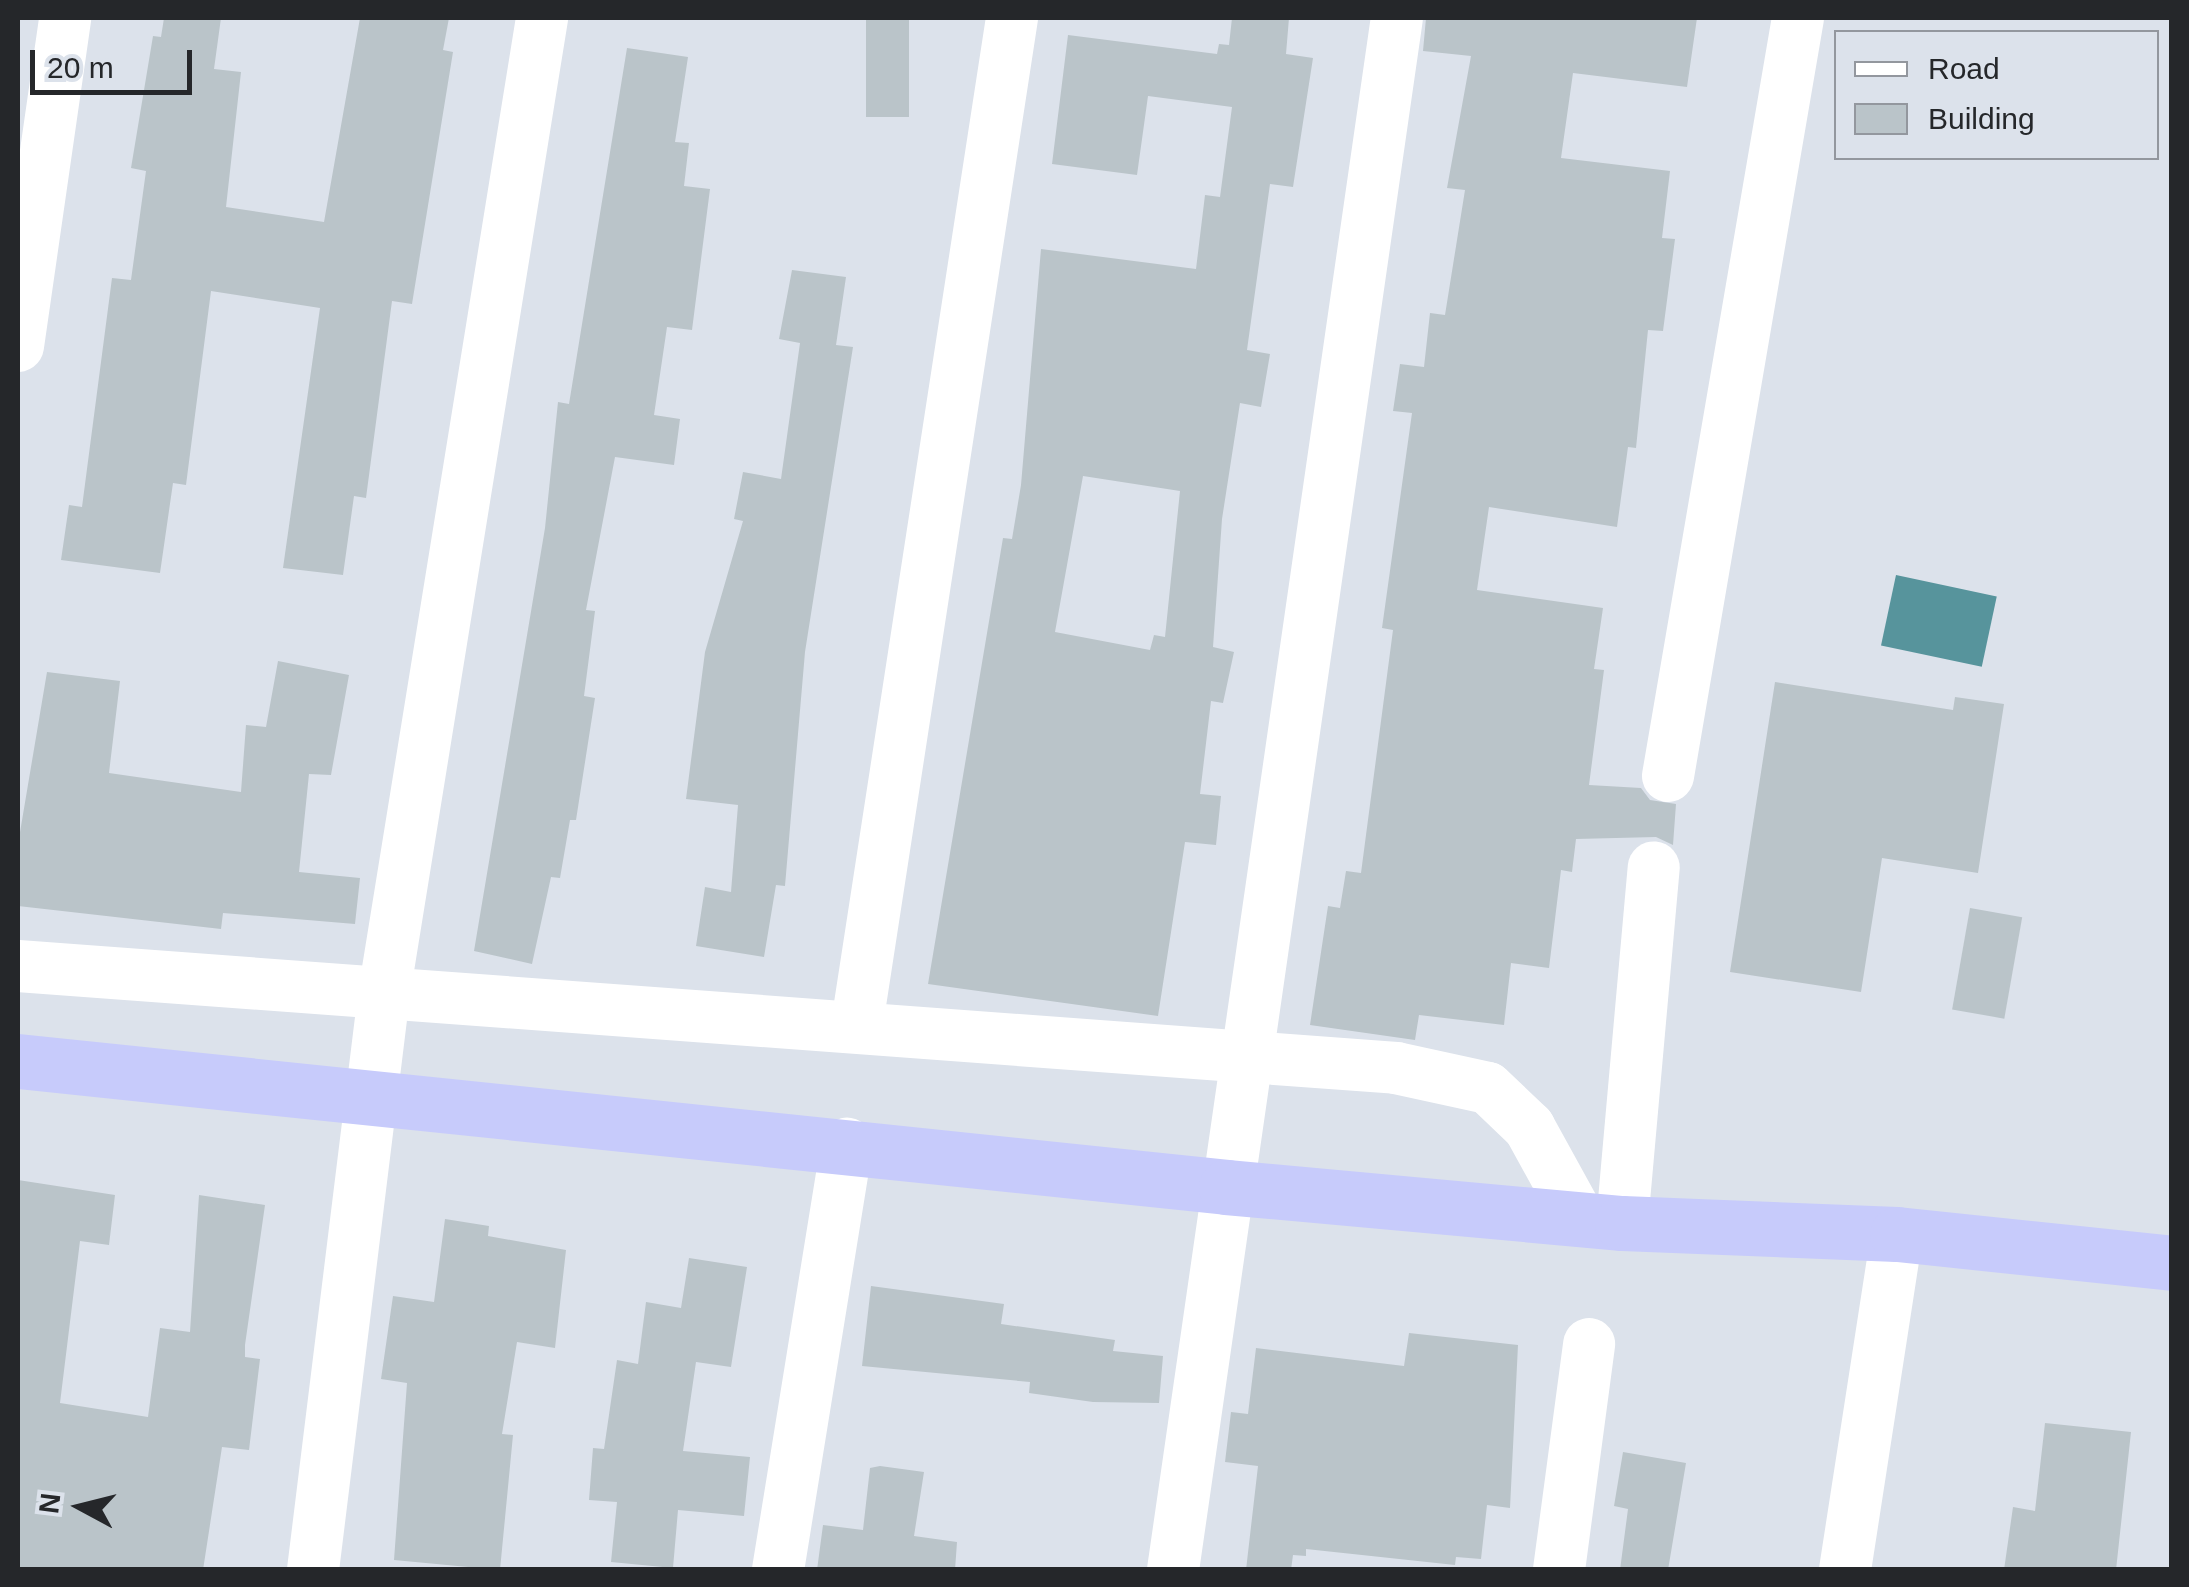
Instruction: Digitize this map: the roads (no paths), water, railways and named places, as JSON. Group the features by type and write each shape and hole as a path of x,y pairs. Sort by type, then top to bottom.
{"highway":[{"path":"18,1061 847,1144 1226,1187 1600,1219 1897,1234 2172,1262"}],"street":[{"path":"18,346 65,18"},
{"path":"312,1570 384,994 542,18"},
{"path":"857,1024 1012,18"},
{"path":"1173,1570 1242,1056 1397,18"},
{"path":"1668,776 1798,18"},
{"path":"1600,1219 1654,867"},
{"path":"18,966 857,1024 1396,1068 1488,1088 1529,1127 1600,1219"},
{"path":"778,1570 847,1144"},
{"path":"1845,1570 1897,1234"},
{"path":"1560,1570 1589,1344"}],"water":[{"path":"1896,575 1997,596 1982,667 1881,645"}]}
